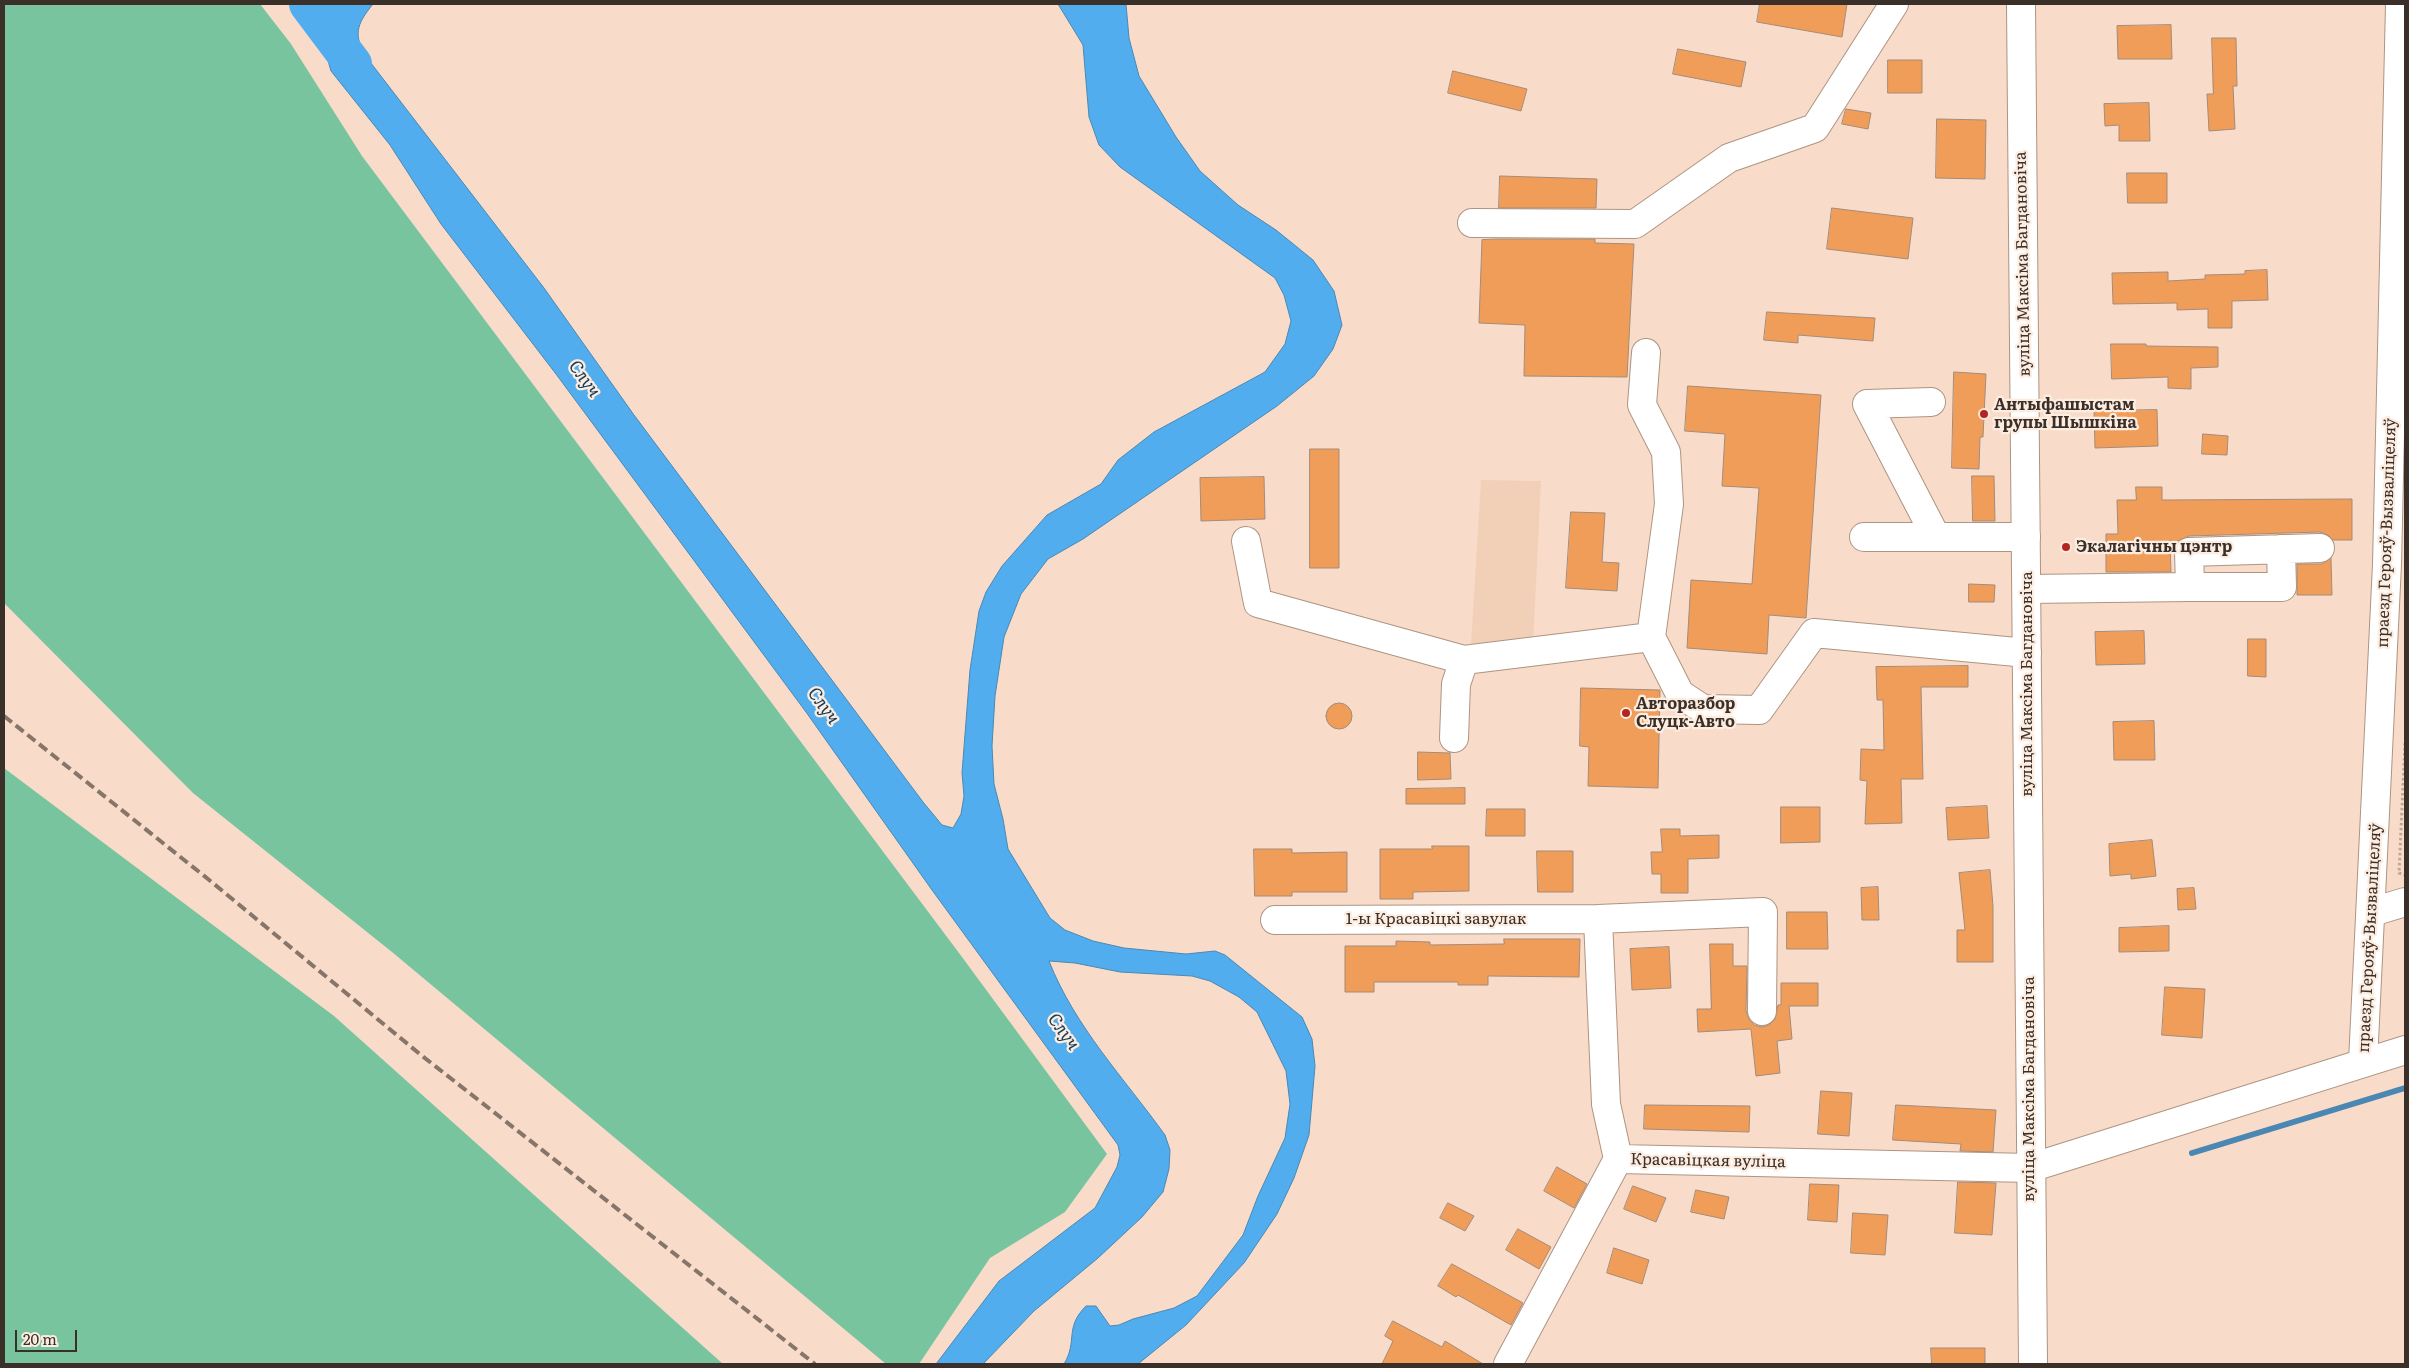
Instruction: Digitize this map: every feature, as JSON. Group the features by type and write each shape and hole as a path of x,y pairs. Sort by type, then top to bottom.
{"street":[{"path":"1472,223 1635,224 1729,158 1815,128 1894,4"},
{"name":"вуліца Максіма Багдановіча","path":"2021,4 2032,1364"},
{"name":"праезд Герояў-Вызваліцеляў","path":"2363,1062 2396,561 2401,216 2400,4"},
{"path":"1646,353 1642,405 1666,452 1669,504 1651,638 1680,694 1703,709 1759,710 1814,633 2027,652"},
{"path":"1931,402 1867,404 1936,537"},
{"path":"1864,537 2026,537"},
{"path":"1246,541 1258,604 1464,660 1651,638"},
{"path":"2190,587 2189,552 2320,548"},
{"path":"2027,589 2282,588 2281,549"},
{"path":"1454,738 1456,684 1464,660"},
{"path":"2372,912 2405,902"},
{"name":"1-ы Красавіцкі завулак","path":"1275,920 1598,918 1763,912 1762,1011"},
{"path":"1598,918 1606,1104 1618,1159"},
{"name":"Красавіцкая вуліца","path":"1508,1364 1618,1159 2030,1168 2405,1050"}],"path":[{"path":"2405,743 2399,873 2405,875"}],"shaded area":[{"path":"1481,480 1541,481 1533,647 1471,644"}],"green space":[{"path":"4,4 260,4 291,44 362,156 962,957 1107,1154 1065,1212 990,1258 919,1364 886,1364 392,952 193,793 4,603"},
{"path":"4,768 334,1016 723,1364 4,1364"}],"water":[{"path":"329,4 373,4 363,18 358,30 360,43 367,58 544,288 634,415 942,825 953,828 961,814 964,796 962,773 970,670 979,611 986,592 1002,566 1047,515 1101,484 1118,460 1154,432 1265,372 1285,344 1291,321 1284,295 1275,278 1120,167 1099,145 1089,117 1083,45 1058,4 1126,4 1129,38 1139,76 1176,137 1200,171 1238,205 1276,230 1313,260 1334,291 1342,325 1333,349 1314,376 1277,406 1083,539 1048,559 1021,594 1004,637 995,696 992,746 994,784 1008,849 1050,918 1065,930 1093,941 1124,948 1186,954 1215,951 1225,955 1302,1017 1312,1039 1315,1066 1309,1135 1294,1178 1277,1214 1244,1263 1186,1325 1138,1364 1064,1364 1068,1356 1075,1321 1086,1306 1096,1306 1110,1326 1174,1308 1197,1296 1243,1235 1258,1196 1285,1138 1290,1104 1286,1071 1257,1012 1239,997 1210,981 1192,976 1120,972 1075,963 1049,961 1072,1008 1086,1030 1165,1135 1170,1150 1169,1169 1163,1192 1142,1217 1098,1258 1034,1311 983,1364 936,1364 999,1281 1095,1208 1117,1167 1120,1155 1118,1145 932,890 806,712 556,374 441,224 390,145 331,71 319,30"}],"building":[{"path":"1760,4 1847,4 1842,37 1757,22"},
{"path":"2171,25 2172,59 2118,59 2117,26"},
{"path":"2212,38 2236,38 2237,86 2233,86 2235,129 2209,131 2207,94 2213,94"},
{"path":"1678,49 1746,62 1741,87 1673,74"},
{"path":"1888,60 1922,60 1922,93 1888,93"},
{"path":"1453,71 1527,89 1521,111 1448,93"},
{"path":"2149,103 2150,141 2119,141 2119,125 2105,126 2104,104"},
{"path":"1846,109 1871,113 1868,129 1842,124"},
{"path":"1937,119 1986,120 1985,179 1936,178"},
{"path":"2127,173 2167,173 2167,203 2128,203"},
{"path":"1500,176 1597,179 1596,208 1499,208"},
{"path":"1832,208 1913,218 1908,259 1827,249"},
{"path":"1595,239 1595,243 1634,244 1627,377 1524,376 1525,325 1479,323 1482,240"},
{"path":"2267,270 2268,300 2232,301 2232,328 2208,328 2208,309 2177,310 2177,303 2113,304 2112,273 2168,272 2168,281 2205,279 2205,275 2245,274 2245,271"},
{"path":"1767,312 1875,318 1873,341 1798,335 1798,343 1764,340"},
{"path":"2111,344 2218,347 2218,367 2191,368 2191,389 2168,388 2168,377 2112,379"},
{"path":"1954,372 1986,374 1983,437 1980,437 1979,469 1952,468"},
{"path":"1688,386 1821,395 1806,618 1769,615 1767,654 1687,648 1691,580 1752,584 1759,488 1722,486 1725,434 1685,431"},
{"path":"2157,410 2158,446 2095,448 2094,411"},
{"path":"2203,434 2228,436 2227,455 2202,454"},
{"path":"1310,449 1339,449 1339,568 1310,568"},
{"path":"1972,476 1994,476 1995,521 1973,521"},
{"path":"1264,477 1265,519 1201,521 1200,478"},
{"path":"2136,487 2162,487 2162,500 2352,499 2352,540 2333,540 2328,535 2320,532 2189,536 2178,541 2170,541 2171,572 2106,572 2106,534 2118,534 2117,500 2136,500"},
{"path":"1571,512 1605,513 1602,562 1619,563 1617,591 1566,588"},
{"path":"2331,558 2332,595 2297,595 2297,564 2321,564"},
{"path":"1969,584 1995,585 1994,602 1969,602"},
{"path":"2144,631 2145,664 2096,665 2095,632"},
{"path":"2248,639 2266,639 2266,677 2248,676"},
{"path":"1968,666 1968,687 1921,687 1923,779 1901,779 1902,823 1865,824 1867,781 1860,780 1861,749 1884,750 1883,700 1877,700 1876,667"},
{"path":"1581,688 1660,690 1658,788 1588,786 1589,747 1580,746"},
{"path":"1339,703 1348,707 1352,716 1348,725 1339,729 1330,725 1326,716 1330,707"},
{"path":"2154,721 2155,760 2114,760 2113,722"},
{"path":"1418,752 1450,753 1451,779 1418,780"},
{"path":"1465,788 1465,804 1406,804 1406,789"},
{"path":"1987,806 1989,838 1948,840 1946,808"},
{"path":"1781,807 1820,807 1820,842 1781,843"},
{"path":"1487,809 1525,809 1525,836 1486,836"},
{"path":"1661,829 1680,829 1680,836 1719,835 1719,858 1688,859 1688,893 1661,893 1661,874 1652,874 1651,852 1662,852"},
{"path":"2152,840 2156,876 2131,879 2131,874 2110,876 2109,844"},
{"path":"1432,846 1469,846 1469,891 1413,892 1413,899 1380,899 1380,849 1432,849"},
{"path":"1254,849 1292,849 1292,853 1347,852 1347,892 1292,892 1292,896 1255,896"},
{"path":"1537,851 1573,851 1573,892 1538,892"},
{"path":"1990,870 1993,906 1993,962 1957,962 1957,930 1965,930 1959,873"},
{"path":"1878,887 1879,920 1862,920 1861,888"},
{"path":"2194,888 2196,909 2178,910 2177,889"},
{"path":"1787,912 1827,912 1828,949 1787,949"},
{"path":"2169,926 2169,951 2119,952 2119,928"},
{"path":"1504,939 1580,939 1579,977 1488,976 1488,985 1458,985 1458,982 1374,982 1374,992 1345,992 1345,946 1396,946 1396,941 1430,942 1430,945 1504,944"},
{"path":"1710,944 1733,944 1733,966 1747,966 1746,1011 1754,1025 1762,1027 1769,1025 1775,1019 1778,1005 1781,1005 1781,983 1818,983 1818,1006 1789,1006 1792,1039 1777,1041 1780,1073 1756,1076 1751,1029 1698,1032 1697,1009 1711,1009"},
{"path":"1669,947 1671,988 1632,990 1630,949"},
{"path":"2165,987 2205,989 2202,1038 2162,1035"},
{"path":"1821,1091 1852,1093 1849,1136 1818,1134"},
{"path":"1645,1105 1750,1106 1749,1132 1644,1129"},
{"path":"1896,1105 1996,1110 1993,1152 1960,1151 1961,1144 1893,1140"},
{"path":"1557,1167 1587,1184 1574,1208 1544,1191"},
{"path":"1958,1182 1996,1183 1992,1235 1955,1233"},
{"path":"1810,1184 1839,1185 1837,1222 1808,1220"},
{"path":"1633,1186 1666,1198 1656,1222 1624,1209"},
{"path":"1696,1190 1729,1197 1724,1219 1691,1212"},
{"path":"1448,1203 1474,1216 1465,1231 1440,1218"},
{"path":"1853,1213 1888,1215 1885,1255 1851,1253"},
{"path":"1518,1229 1551,1247 1539,1269 1506,1250"},
{"path":"1614,1248 1649,1260 1642,1284 1607,1273"},
{"path":"1452,1264 1523,1303 1511,1325 1438,1286"},
{"path":"1393,1321 1442,1347 1445,1341 1483,1364 1382,1364 1393,1341 1385,1336"},
{"path":"1931,1348 1985,1348 1985,1364 1932,1364"}],"waterway":[{"name":"Случ","path":"308,4 353,64"},
{"path":"2192,1153 2405,1088"}],"railway":[{"path":"4,716 208,879 421,1055 815,1364"}],"place":[{"name":"Антыфашыстам групы Шышкіна","path":"1984,414"},
{"name":"Экалагічны цэнтр","path":"2066,547"},
{"name":"Авторазбор Слуцк-Авто","path":"1626,713"}]}
